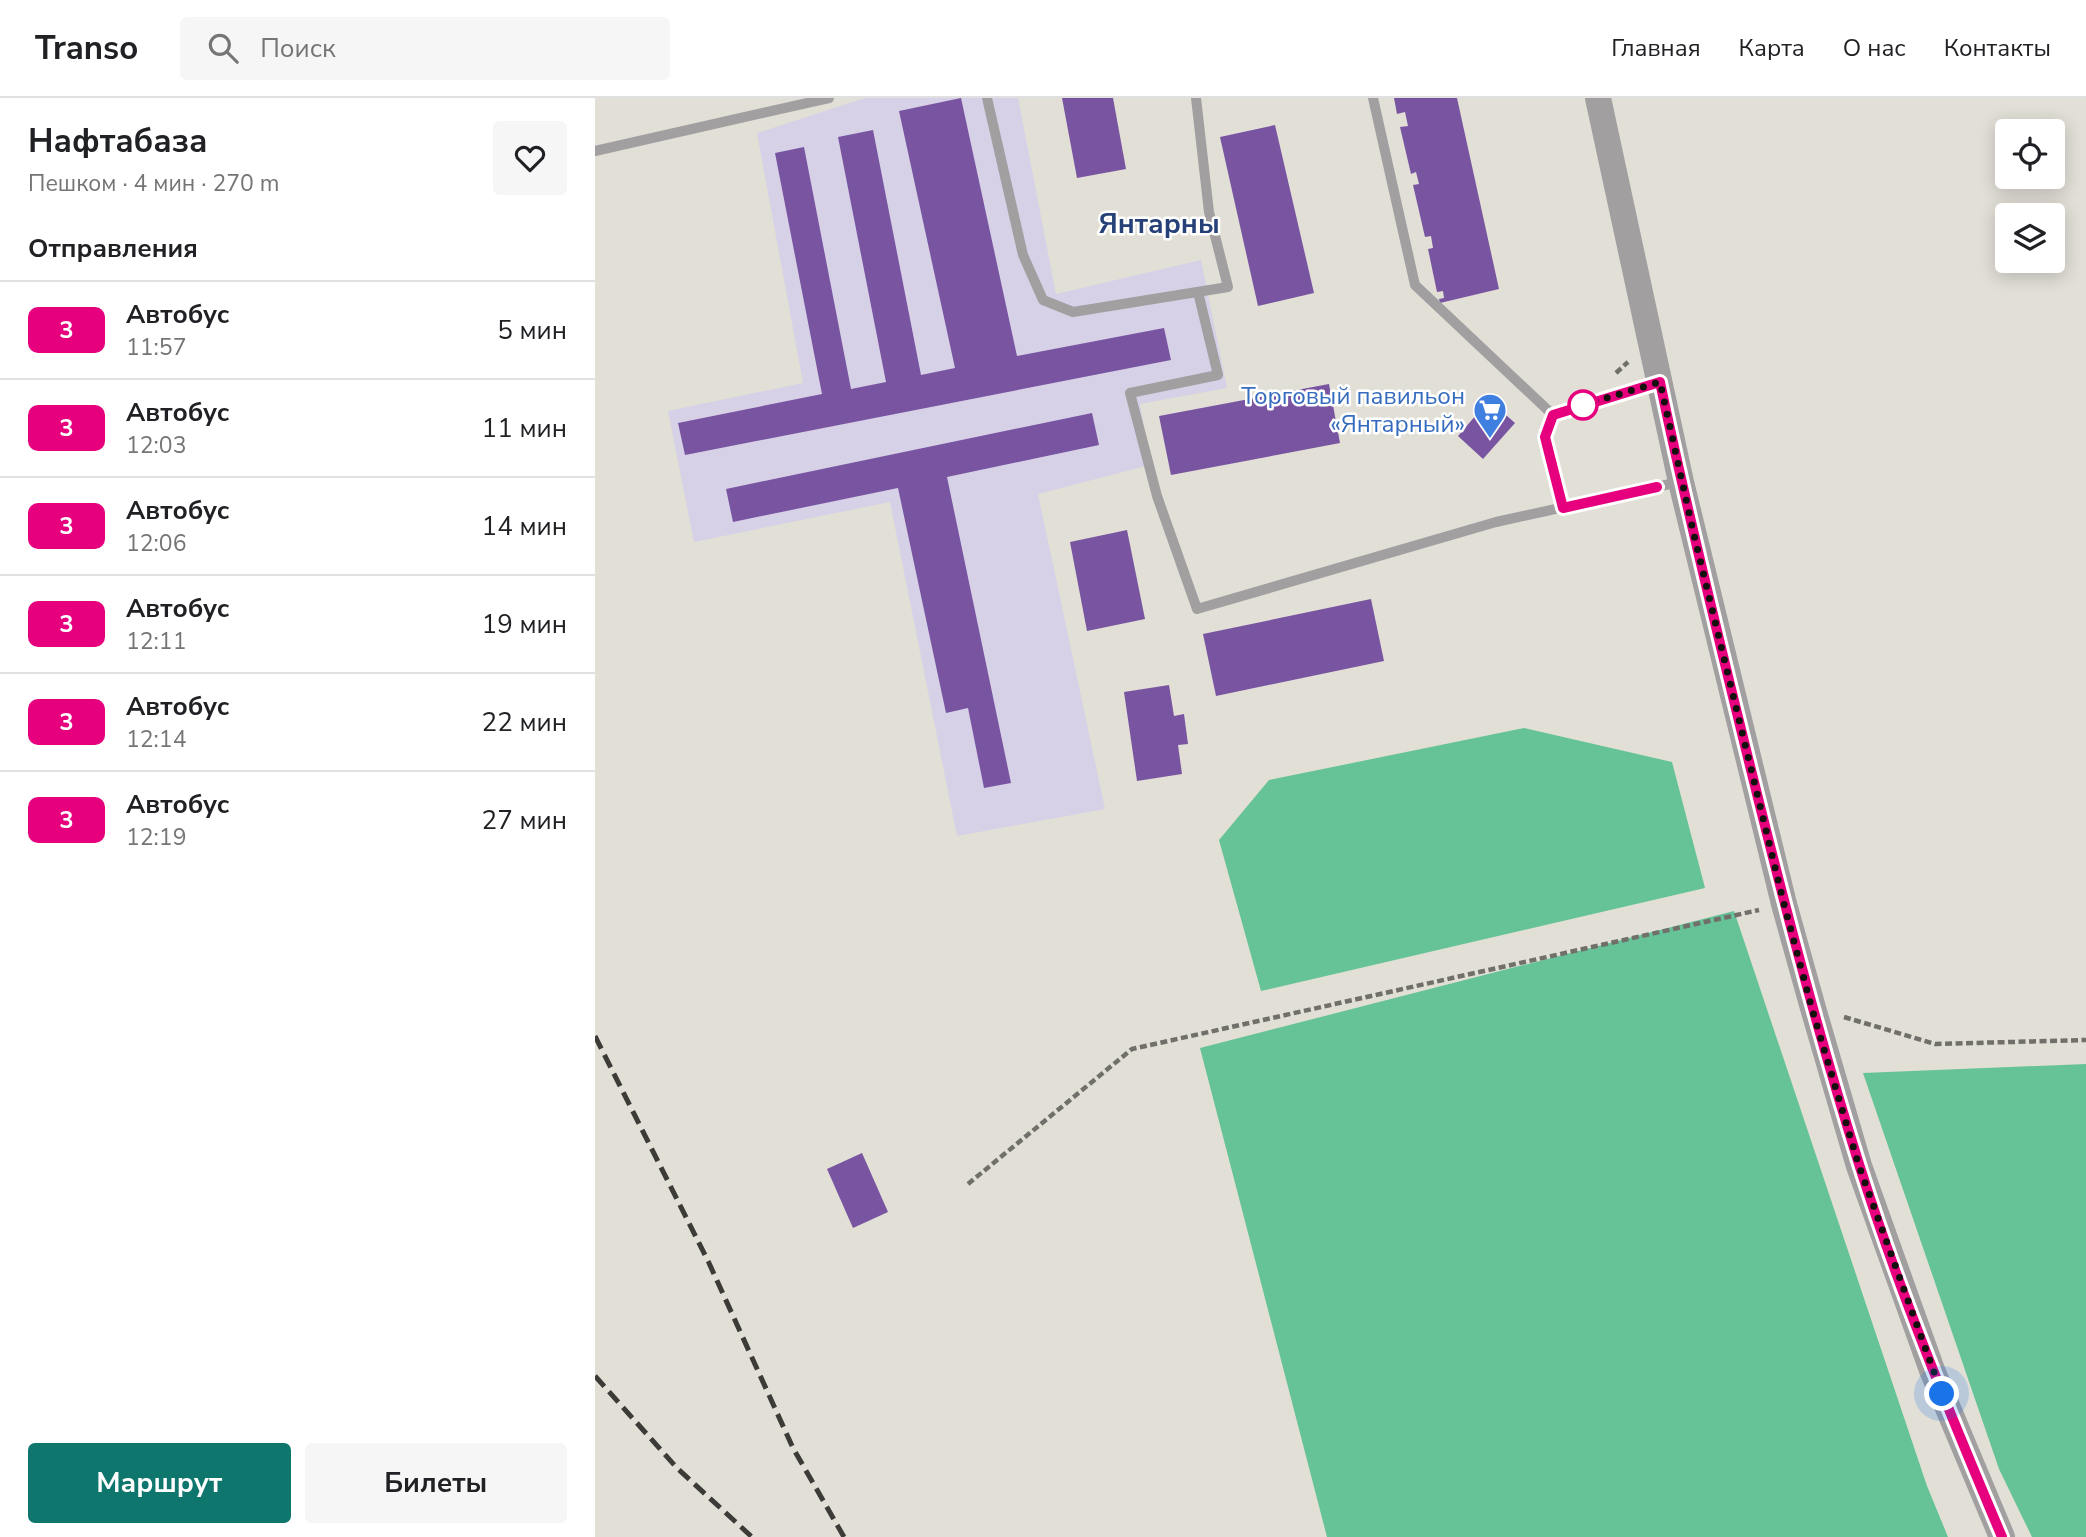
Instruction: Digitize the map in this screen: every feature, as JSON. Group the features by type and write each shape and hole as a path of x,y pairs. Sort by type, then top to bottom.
{"street":[{"path":"1598,98 1681,482 1812,1009 1859,1166 1932,1370 2002,1537"}],"lane":[{"path":"595,151 829,98"},
{"path":"986,98 1023,255 1043,300 1073,312 1228,287 1209,212 1196,98"},
{"path":"1373,98 1415,285 1553,415"},
{"path":"1198,292 1218,375 1130,393 1157,496 1197,609 1496,522 1681,482"},
{"path":"1553,415 1660,382"},
{"path":"1553,415 1545,437 1563,508"}],"path":[{"path":"968,1184 1132,1049 1784,904"},
{"path":"1812,1009 1935,1044 2086,1040"}],"shaded area":[{"path":"865,98 1018,98 1056,294 1201,260 1227,388 1140,404 1150,465 1038,494 1105,809 957,836 890,502 694,542 668,411 803,383 757,133"}],"green space":[{"path":"1524,728 1672,762 1705,888 1261,991 1219,840 1269,780"},
{"path":"1734,911 1927,1486 1948,1537 1327,1537 1200,1048"},
{"path":"2086,1064 2086,1537 2032,1537 1999,1469 1863,1073"}],"building":[{"path":"961,98 1017,356 1164,328 1171,360 685,455 678,423 822,394 775,153 804,147 851,389 886,382 838,137 873,130 921,375 955,368 899,111"},
{"path":"1062,98 1113,98 1126,169 1077,178"},
{"path":"1394,98 1457,98 1499,289 1440,303 1439,299 1444,298 1443,291 1437,292 1428,249 1433,248 1431,236 1425,237 1413,185 1419,184 1416,172 1411,174 1400,127 1408,126 1405,112 1397,114"},
{"path":"1275,125 1314,293 1258,306 1220,137"},
{"path":"1329,384 1340,443 1171,475 1159,416"},
{"path":"1489,400 1515,423 1483,459 1458,436"},
{"path":"1092,413 1099,445 947,477 1011,783 984,788 968,708 946,713 898,488 733,522 726,489"},
{"path":"1127,530 1145,619 1087,631 1070,542"},
{"path":"1371,599 1384,661 1216,696 1203,634"},
{"path":"1169,685 1174,716 1184,714 1188,744 1178,745 1182,774 1137,781 1124,692"},
{"path":"862,1153 888,1212 853,1228 827,1169"}],"railway":[{"path":"595,1036 709,1263 793,1448 844,1537"},
{"path":"595,1376 677,1468 752,1537"}],"bus line":[{"name":"3","path":"1657,487 1563,508 1545,437 1553,415 1660,382 1681,482 1812,1009 1859,1166 1932,1370 2002,1537"}],"place":[{"name":"Торговый павильон «Янтарный»","path":"1490,440"}],"district":[{"name":"Янтарны","path":"1159,224"}],"route":[{"path":"1583,405 1660,382 1681,482 1812,1009 1859,1166 1942,1394"}]}
